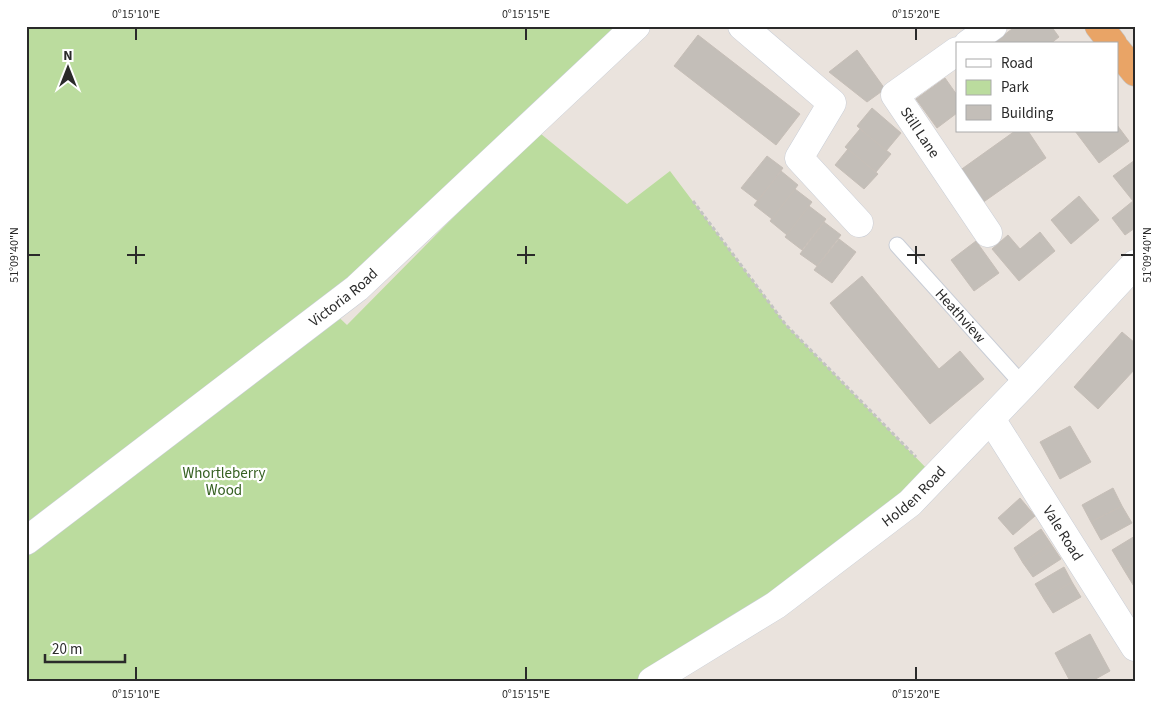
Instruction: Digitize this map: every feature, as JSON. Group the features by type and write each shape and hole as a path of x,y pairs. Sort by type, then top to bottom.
{"highway":[{"path":"1099,26 1111,42"},
{"path":"1118,51 1135,72"}],"street":[{"name":"Victoria Road","path":"26,541 357,288 636,26"},
{"path":"742,26 832,104 799,158 859,223"},
{"path":"971,42 993,26"},
{"name":"Still Lane","path":"956,52 895,94 988,233"},
{"name":"Holden Road","path":"652,681 776,605 910,503 1135,264"},
{"name":"Vale Road","path":"991,419 1135,647"}],"lane":[{"name":"Heathview","path":"897,246 1023,385"}],"path":[{"path":"693,201 786,324 936,477"}],"green space":[{"name":"Whortleberry Wood","path":"26,26 636,26 326,305 347,325 500,170 541,134 627,204 670,171 786,325 935,477 652,681 26,681"}],"building":[{"path":"1016,26 1051,26 1059,37 1053,42 996,41"},
{"path":"698,35 800,114 776,145 674,66"},
{"path":"857,50 885,89 867,102 829,72"},
{"path":"945,78 956,94 956,114 937,128 916,99"},
{"path":"872,108 901,133 886,151 857,126"},
{"path":"1118,126 1129,141 1099,163 1076,132 1118,132"},
{"path":"860,129 891,154 876,172 845,147"},
{"path":"1014,132 1029,132 1046,158 975,208 952,176"},
{"path":"848,149 878,174 864,189 835,165"},
{"path":"767,156 783,168 758,201 741,188"},
{"path":"1135,160 1135,228 1125,235 1112,218 1133,201 1113,176"},
{"path":"781,171 798,185 772,219 754,205"},
{"path":"795,189 812,202 787,235 770,221"},
{"path":"1079,196 1099,220 1071,244 1051,220"},
{"path":"809,206 826,219 802,250 785,237"},
{"path":"824,222 841,235 817,266 800,254"},
{"path":"1040,232 1055,251 1019,281 992,249 1008,235 1020,249"},
{"path":"839,239 856,252 832,283 814,270"},
{"path":"976,241 999,273 974,291 951,260"},
{"path":"862,276 939,369 960,351 984,379 930,424 830,303"},
{"path":"1122,332 1135,343 1135,369 1098,409 1074,387"},
{"path":"1070,426 1091,462 1060,479 1040,442"},
{"path":"1113,488 1122,506 1091,522 1082,505"},
{"path":"1020,498 1035,516 1013,535 998,518"},
{"path":"1122,506 1132,523 1101,540 1091,522"},
{"path":"1041,529 1051,544 1023,563 1014,548"},
{"path":"1135,536 1135,563 1124,570 1112,550"},
{"path":"1051,544 1061,559 1033,577 1023,563"},
{"path":"1135,563 1135,588 1124,570"},
{"path":"1064,567 1072,582 1044,599 1035,584"},
{"path":"1072,582 1081,597 1053,613 1044,599"},
{"path":"1090,634 1110,671 1092,681 1070,681 1055,653"}]}
